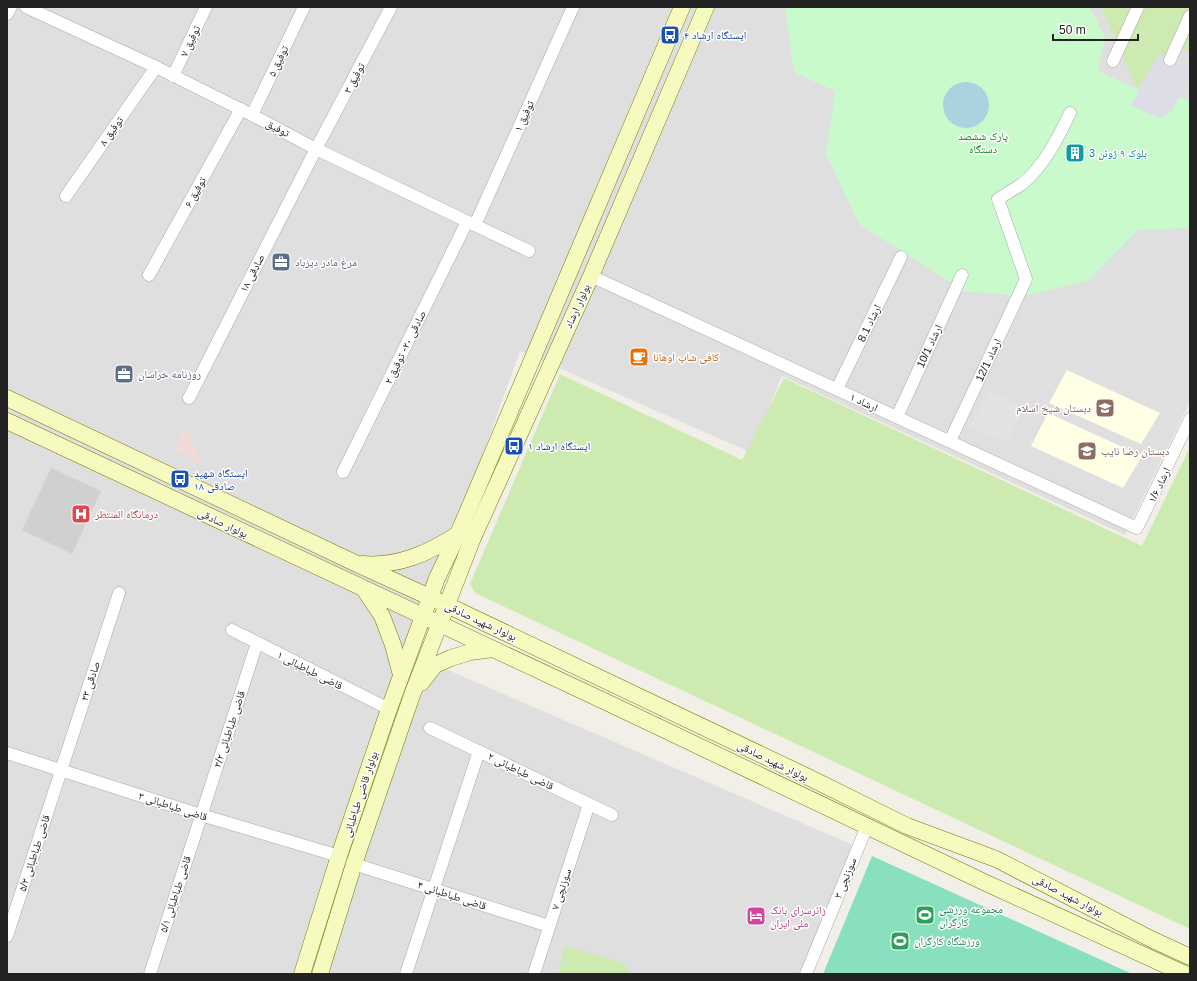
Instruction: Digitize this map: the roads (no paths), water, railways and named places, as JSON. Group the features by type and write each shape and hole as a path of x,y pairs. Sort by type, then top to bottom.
{"main road":[{"name":"بولوار ارشاد","path":"423,616 437,578 458,534 682,7"},
{"name":"بولوار ارشاد","path":"439,624 472,540 591,276 706,7"},
{"name":"بولوار صادقی","path":"7,398 357,564"},
{"name":"بولوار صادقی","path":"7,421 439,624"},
{"path":"357,564 374,565 394,563 436,548 458,534"},
{"name":"بولوار شهید صادقی","path":"357,564 447,605 806,776 907,826 996,859 1151,939 1190,957"},
{"path":"364,589 382,616 393,645 401,675"},
{"name":"بولوار قاضی طباطبائی","path":"302,974 389,709 423,616"},
{"name":"بولوار شهید صادقی","path":"439,624 986,883 1185,974"},
{"name":"بولوار قاضی طباطبائی","path":"320,974 354,864 412,695 439,624"},
{"path":"412,695 435,665 470,652 493,649"},
{"path":"986,883 996,859"}],"street":[{"path":"7,14 11,7"},
{"name":"توفیق ۷","path":"174,76 206,7"},
{"name":"توفیق ۵","path":"247,112 304,7"},
{"name":"توفیق ۳","path":"316,149 391,7"},
{"name":"توفیق ۱","path":"471,223 573,7"},
{"path":"1113,61 1138,7"},
{"name":"توفیق","path":"32,8 247,112 316,149 529,251"},
{"path":"1170,60 1190,16"},
{"name":"توفیق ۸","path":"66,196 156,67"},
{"name":"توفیق ۶","path":"149,275 247,112"},
{"name":"ارشاد 12/1","path":"950,441 1026,279 998,199 1022,184 1037,167 1057,140 1070,113"},
{"name":"صادقی ۱۸","path":"189,398 316,149"},
{"name":"صادقی ۲۰- توفیق ۲","path":"343,472 471,223"},
{"name":"ارشاد 8.1","path":"837,389 901,257"},
{"name":"ارشاد ۱","path":"591,276 1138,528"},
{"name":"ارشاد 10/1","path":"897,417 962,276"},
{"name":"ارشاد ۱/۶","path":"1138,528 1190,419"},
{"name":"صادقی ۲۳","path":"61,770 119,593"},
{"name":"قاضی طباطبائی ۱","path":"232,630 389,709"},
{"name":"قاضی طباطبائی ۳/۲","path":"201,815 257,643"},
{"name":"قاضی طباطبائی ۲","path":"430,728 612,815"},
{"path":"406,974 479,751"},
{"name":"قاضی طباطبائی ۳","path":"7,753 201,815 340,856"},
{"name":"قاضی طباطبائی ۵/۳","path":"7,936 61,770"},
{"name":"سوزنچی ۷","path":"534,974 589,804"},
{"name":"قاضی طباطبائی ۵/۱","path":"150,974 201,815"},
{"name":"سوزنچی ۳","path":"806,974 867,826"},
{"name":"قاضی طباطبائی ۴","path":"354,864 549,926"}],"water":[{"path":"966,82 979,86 985,92 989,105 985,118 979,124 966,128 953,124 947,118 943,105 947,92 953,86"}],"place":[{"name":"ایستگاه ارشاد ۴","path":"670,35"},
{"name":"بلوک ۹ ژوئن 3","path":"1075,153"},
{"name":"مرغ مادر دیزباد","path":"281,262"},
{"name":"کافی شاپ اوهانا","path":"639,357"},
{"name":"روزنامه خراسان","path":"124,374"},
{"name":"دبستان شیخ اسلام","path":"1105,408"},
{"name":"ایستگاه ارشاد ۱","path":"514,446"},
{"name":"دبستان رضا نایب","path":"1087,451"},
{"name":"ایستگاه شهید صادقی ۱۸","path":"180,479"},
{"name":"درمانگاه المنتظر","path":"81,514"},
{"name":"مجموعه ورزشی کارگران","path":"925,915"},
{"name":"زائرسرای بانک ملی ایران","path":"756,916"},
{"name":"ورزشگاه کارگران","path":"900,941"}],"park label":[{"name":"پارک‌ ششصد دستگاه","path":"983,142"}]}
